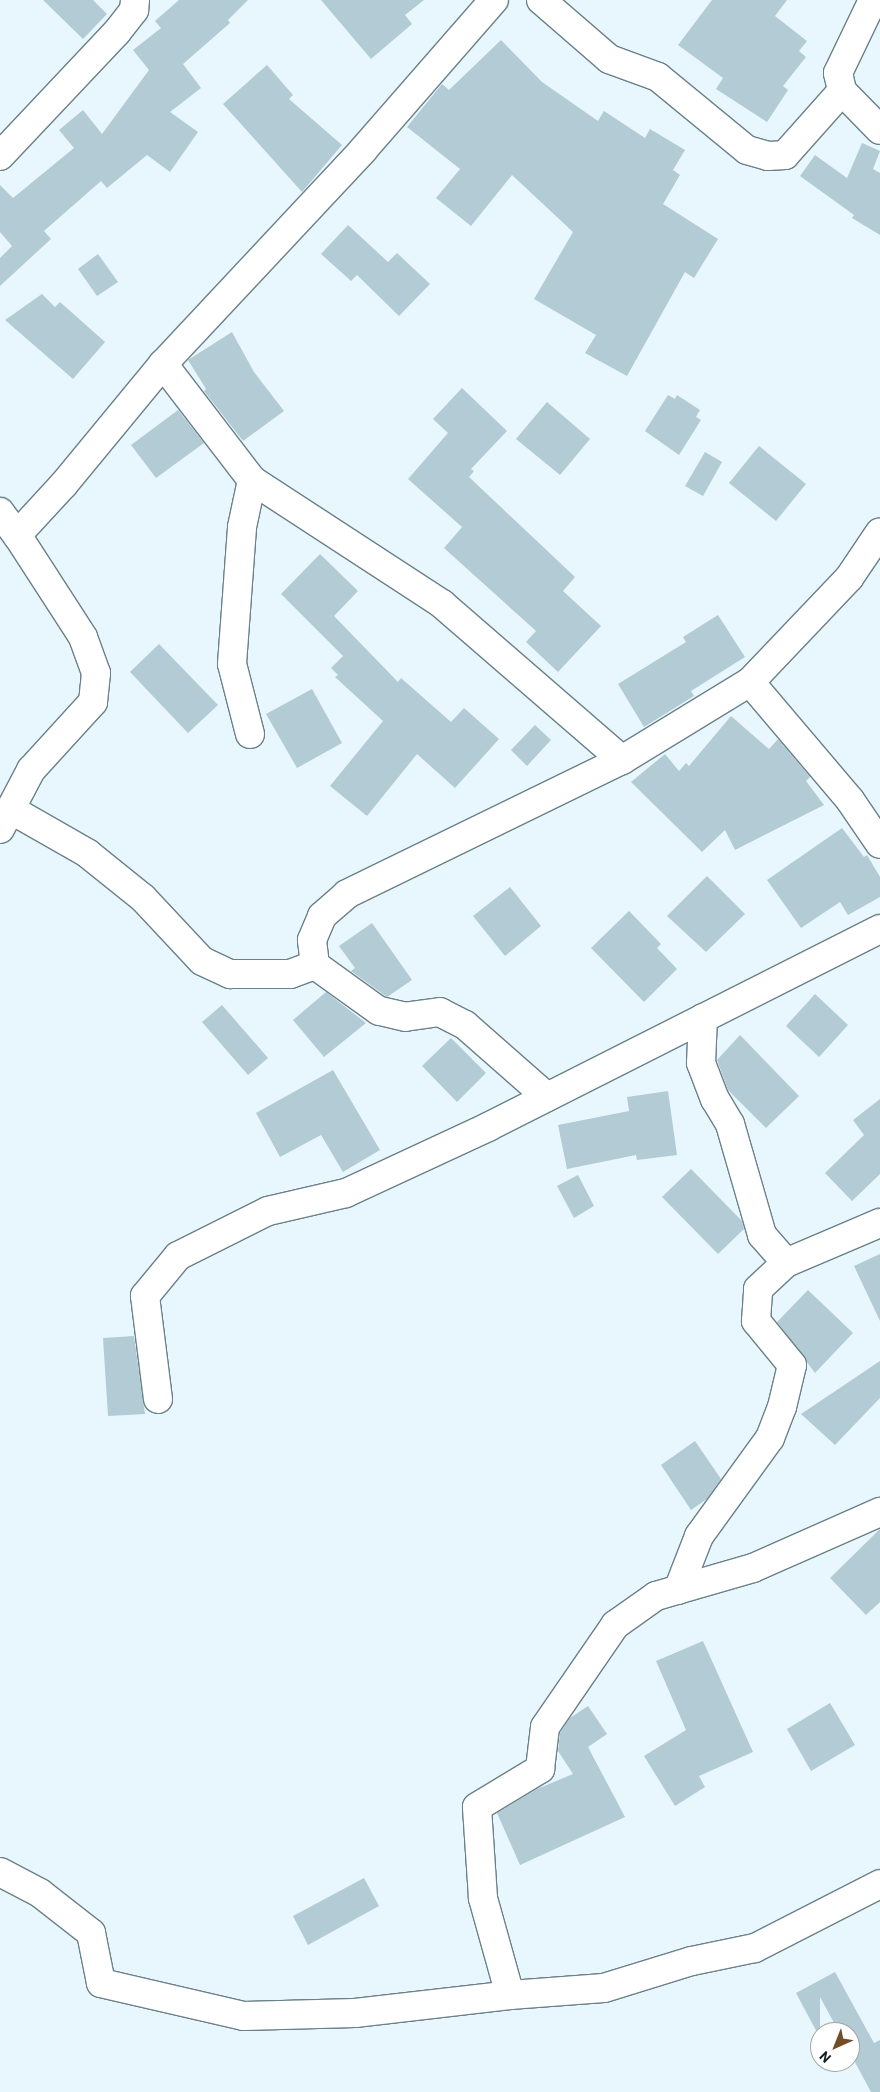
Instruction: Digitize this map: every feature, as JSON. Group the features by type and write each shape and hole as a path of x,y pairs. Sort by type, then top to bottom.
{"street":[{"path":"0,156 117,32 134,10 134,0"},
{"path":"17,535 64,484 163,364 363,150 494,0"},
{"path":"540,0 610,59 658,77 747,150 768,156 785,155 842,91"},
{"path":"873,0 840,65 838,73 842,91 880,130"},
{"path":"163,364 252,480 442,604 622,760"},
{"path":"250,734 232,664 242,526 252,480"},
{"path":"0,512 83,637 96,673 93,702 31,770 5,819 94,858 143,898 202,961 230,974 290,974 315,966"},
{"path":"547,1097 465,1024 440,1012 406,1017 379,1011 315,966 312,940 322,916 347,894 622,760 750,682 849,578 880,532"},
{"path":"750,682 850,800 880,844"},
{"path":"158,1399 145,1296 178,1256 268,1211 346,1193 547,1097 880,929"},
{"path":"703,1018 701,1063 716,1099 730,1124 762,1235 786,1263"},
{"path":"678,1590 699,1536 770,1438 782,1407 792,1365 756,1321 758,1289 786,1263 880,1223"},
{"path":"510,1995 483,1898 477,1807 540,1769 545,1727 615,1625 656,1596 753,1568 880,1512"},
{"path":"0,1872 40,1893 91,1933 101,1983 244,2016 355,2013 510,1995 604,1988 692,1961 755,1948 880,1884"}],"building":[{"path":"43,0 93,0 107,14 83,39"},
{"path":"179,0 248,0 228,20 230,23 183,64 201,88 170,112 198,132 170,172 147,155 107,188 101,181 44,231 51,239 0,286 0,258 12,246 0,232 0,185 13,198 74,148 59,130 83,110 102,134 149,70 133,50 161,28 155,21"},
{"path":"321,0 424,0 405,15 412,24 371,59"},
{"path":"712,0 787,0 775,16 807,41 799,51 806,57 783,86 788,90 767,122 716,89 723,78 678,45"},
{"path":"501,40 542,82 598,121 604,111 645,138 650,129 685,150 673,170 680,175 663,204 718,239 694,278 685,272 627,376 585,353 596,335 534,299 573,232 512,175 471,226 436,198 460,169 407,127 442,84 449,90"},
{"path":"267,65 293,95 289,99 342,145 302,192 223,104"},
{"path":"862,143 880,151 873,169 880,173 880,235 852,218 854,215 800,176 815,155 847,178"},
{"path":"348,225 388,262 397,253 430,284 399,316 357,275 351,281 321,254"},
{"path":"98,254 118,282 97,296 78,269"},
{"path":"42,294 55,307 60,302 105,342 73,379 5,320"},
{"path":"232,332 254,372 284,411 243,441 204,391 206,389 188,360"},
{"path":"462,388 507,431 471,469 474,471 469,477 575,577 563,591 601,626 558,672 526,642 536,631 444,548 462,527 408,479 448,433 433,419"},
{"path":"668,395 675,399 677,395 700,410 696,417 701,420 679,455 645,431"},
{"path":"547,402 590,439 560,475 516,439"},
{"path":"178,410 204,443 156,478 131,445"},
{"path":"759,446 806,484 776,521 729,483"},
{"path":"705,452 722,462 703,496 685,486"},
{"path":"320,554 358,591 334,616 398,682 401,678 451,722 464,708 499,739 455,788 417,754 367,816 330,786 383,721 335,677 338,675 331,668 343,656 281,594"},
{"path":"718,615 745,657 691,691 694,696 644,727 618,684 686,642 683,637"},
{"path":"159,644 218,705 188,733 130,672"},
{"path":"312,689 342,743 297,768 266,714"},
{"path":"731,716 769,749 778,739 810,777 806,781 824,805 735,850 725,830 702,852 631,782 665,754 679,771 686,763 689,766"},
{"path":"535,725 551,740 527,766 511,750"},
{"path":"842,828 864,857 867,855 880,877 880,897 848,915 840,902 801,928 767,880"},
{"path":"707,876 745,914 706,952 667,916"},
{"path":"510,887 541,926 505,956 473,916"},
{"path":"629,911 661,944 657,948 677,969 644,1002 591,948"},
{"path":"372,923 412,980 387,997 351,971 355,968 339,946"},
{"path":"326,992 366,1023 324,1057 293,1020"},
{"path":"815,994 848,1025 819,1057 786,1026"},
{"path":"222,1005 268,1058 248,1075 202,1022"},
{"path":"740,1035 799,1096 766,1128 728,1090 717,1060"},
{"path":"451,1038 486,1073 457,1102 422,1066"},
{"path":"333,1070 380,1150 343,1172 321,1135 280,1157 256,1113"},
{"path":"668,1091 677,1155 637,1160 636,1155 567,1169 558,1125 629,1111 627,1097"},
{"path":"880,1099 880,1174 852,1201 825,1173 864,1135 853,1120"},
{"path":"691,1169 742,1221 744,1229 718,1254 662,1197"},
{"path":"578,1175 594,1206 574,1218 557,1186"},
{"path":"880,1254 880,1321 854,1266"},
{"path":"808,1290 853,1333 815,1373 777,1322"},
{"path":"134,1336 145,1414 108,1416 103,1338"},
{"path":"880,1361 880,1398 835,1445 801,1414"},
{"path":"695,1441 721,1479 707,1499 691,1510 661,1465"},
{"path":"880,1529 880,1602 866,1615 830,1578"},
{"path":"703,1641 753,1752 699,1776 705,1787 675,1806 644,1756 686,1730 656,1661"},
{"path":"830,1703 855,1745 811,1771 787,1729"},
{"path":"588,1706 607,1734 588,1747 625,1817 520,1865 497,1813 537,1789 573,1774 558,1751 560,1733 570,1718"},
{"path":"364,1878 379,1906 308,1945 293,1916"},
{"path":"835,1972 874,2043 880,2040 880,2092 871,2092 860,2072 860,2022 834,2022 820,1997 820,2022 811,2022 796,1993"}]}
